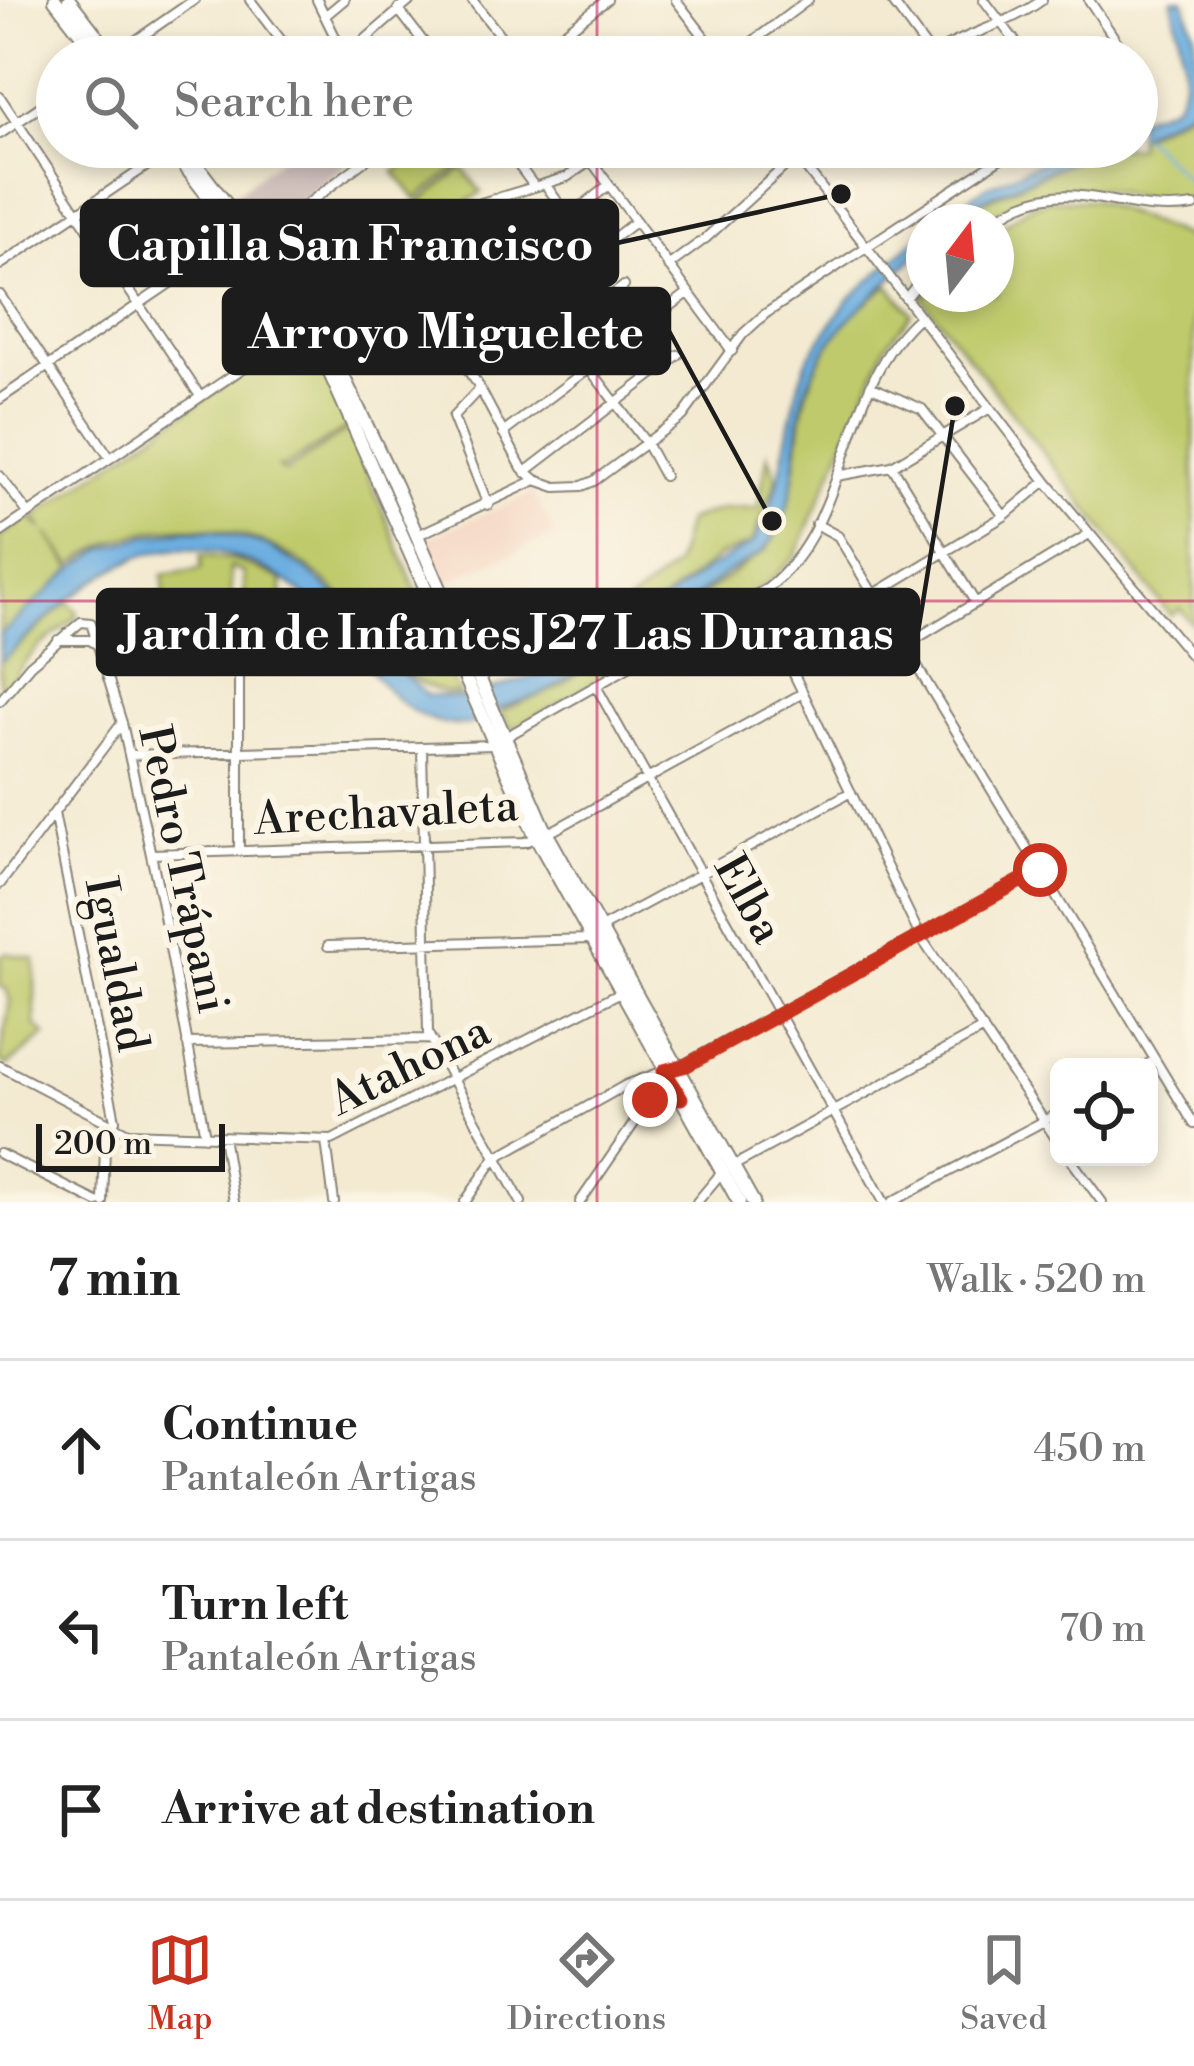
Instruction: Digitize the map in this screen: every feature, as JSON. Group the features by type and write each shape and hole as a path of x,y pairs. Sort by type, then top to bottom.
{"main road":[{"path":"55,0 83,36"},
{"path":"69,0 96,36"},
{"path":"191,168 243,233 257,242 320,328 542,837 727,1169 739,1202"},
{"path":"199,168 305,326 339,389 416,536 475,688"},
{"path":"671,1069 681,1098 753,1202"}],"street":[{"path":"142,36 194,0"},
{"path":"250,0 278,36"},
{"path":"316,0 336,36"},
{"path":"326,15 344,0"},
{"path":"369,36 411,0"},
{"path":"472,0 502,36"},
{"path":"560,36 607,0"},
{"path":"676,0 704,36"},
{"path":"760,36 808,0"},
{"path":"892,0 916,36"},
{"path":"984,0 1011,36"},
{"path":"963,36 1042,0"},
{"path":"1089,0 1114,36"},
{"path":"398,10 418,36"},
{"path":"0,97 36,150"},
{"path":"0,134 36,109"},
{"path":"48,168 200,396"},
{"path":"0,265 145,168"},
{"path":"257,242 355,168"},
{"path":"521,168 534,186"},
{"path":"320,328 491,199 582,168"},
{"path":"597,168 732,351"},
{"path":"668,266 706,238 776,168"},
{"path":"806,168 906,298"},
{"path":"388,273 421,308 487,398 525,472 556,487 583,486 696,403 749,326 978,168"},
{"path":"545,184 568,216"},
{"path":"510,262 609,185"},
{"path":"1014,208 1051,195 1083,194 1147,208 1194,206"},
{"path":"470,212 646,443 664,476"},
{"path":"536,298 636,221"},
{"path":"0,398 243,233"},
{"path":"563,333 624,286"},
{"path":"503,433 688,292"},
{"path":"0,296 110,458"},
{"path":"917,312 1046,481 1194,659"},
{"path":"129,755 499,742 597,688 768,588 796,561 817,524 894,339 920,316"},
{"path":"0,533 305,326"},
{"path":"525,472 679,355"},
{"path":"479,387 453,417 488,505"},
{"path":"872,387 922,409 1004,516"},
{"path":"472,398 487,398"},
{"path":"837,476 892,466 990,408"},
{"path":"892,466 975,602"},
{"path":"0,476 28,513"},
{"path":"416,536 536,480"},
{"path":"873,595 1004,516 1046,481"},
{"path":"817,524 838,536 1154,1058"},
{"path":"904,646 1089,534"},
{"path":"744,602 754,610 764,610 770,603 768,588"},
{"path":"764,610 920,936 1050,1131"},
{"name":"Pedro Trápani","path":"57,641 87,620 104,658 151,854 205,1136"},
{"path":"0,701 57,641 86,640 99,646"},
{"path":"104,658 344,652"},
{"path":"239,654 239,850"},
{"name":"Elba","path":"597,688 888,1202"},
{"name":"Arechavaleta","path":"151,854 542,837 803,693"},
{"path":"0,884 122,723"},
{"path":"422,747 430,1039 521,1202"},
{"path":"328,946 596,934 851,792"},
{"name":"Igualdad","path":"54,813 114,1129"},
{"path":"465,1202 495,1158 634,1081 671,1069 778,1014 1040,870"},
{"name":"Atahona","path":"0,1066 128,1133 326,1141 627,989"},
{"path":"697,1202 727,1169 983,1029"},
{"path":"187,1043 430,1039"},
{"path":"1158,1065 1194,1124"},
{"path":"580,1202 650,1100 681,1098"},
{"path":"888,1202 1050,1118"},
{"path":"0,1154 100,1202 105,1149 114,1129"},
{"path":"223,1137 234,1202"},
{"path":"326,1141 334,1202"},
{"path":"1076,1166 1099,1201"}],"shaded area":[{"path":"268,168 341,168 272,225 255,220 235,194"},
{"path":"533,493 555,535 444,583 426,539"}],"green space":[{"path":"1194,108 1194,196 1170,204 1102,189 1064,188 1013,204 980,204 1056,168 1158,168 1158,127"},
{"path":"400,168 457,168 416,199 395,172"},
{"path":"463,168 481,192 405,250 388,227"},
{"path":"1050,200 1094,200 1194,240 1194,626 1180,609 1171,616 933,312 1014,312 1014,218"},
{"path":"889,285 906,312 912,313 886,345 796,556 765,585 512,730 501,711 562,686 579,671 663,623 766,550 787,511 815,371 840,329"},
{"path":"299,334 312,347 349,426 283,468 277,467 285,472 349,429 459,694 438,691 404,670 349,605 307,566 242,535 208,529 138,534 72,565 47,533 73,569 0,635 0,537 29,517 43,529 35,516"},
{"path":"768,454 777,480 752,543 719,556 660,603 606,621 675,566 687,521 723,509 758,508"},
{"path":"201,555 236,560 282,580 283,647 246,647 244,573 230,567 232,614 165,617 163,575 201,569"},
{"path":"68,602 77,617 37,648 0,692 0,663"},
{"path":"5,953 35,959 35,1025 46,1035 7,1066 0,1061 10,1000 0,986 0,957"}],"water":[{"path":"1172,0 1184,0 1194,32 1194,102 1158,124 1158,110 1174,104 1180,94 1182,54"},
{"path":"1027,168 1055,168 975,204 960,204"},
{"path":"906,248 906,264 843,326 818,362 802,404 792,491 778,531 765,549 546,692 480,721 449,724 413,711 386,689 332,621 292,586 243,560 189,548 136,558 98,579 0,663 0,635 73,569 104,549 185,530 213,531 268,546 308,571 341,600 387,658 426,695 462,698 549,672 648,614 704,571 752,544 769,514 807,360 847,301"}],"waterway":[{"path":"1158,151 1194,186"}],"place":[{"name":"Capilla San Francisco","path":"841,194"},
{"name":"Jardín de Infantes J27 Las Duranas","path":"955,406"},
{"name":"Arroyo Miguelete","path":"772,521"}],"route":[{"path":"650,1100 681,1098 664,1071 687,1065 1040,870"}]}
